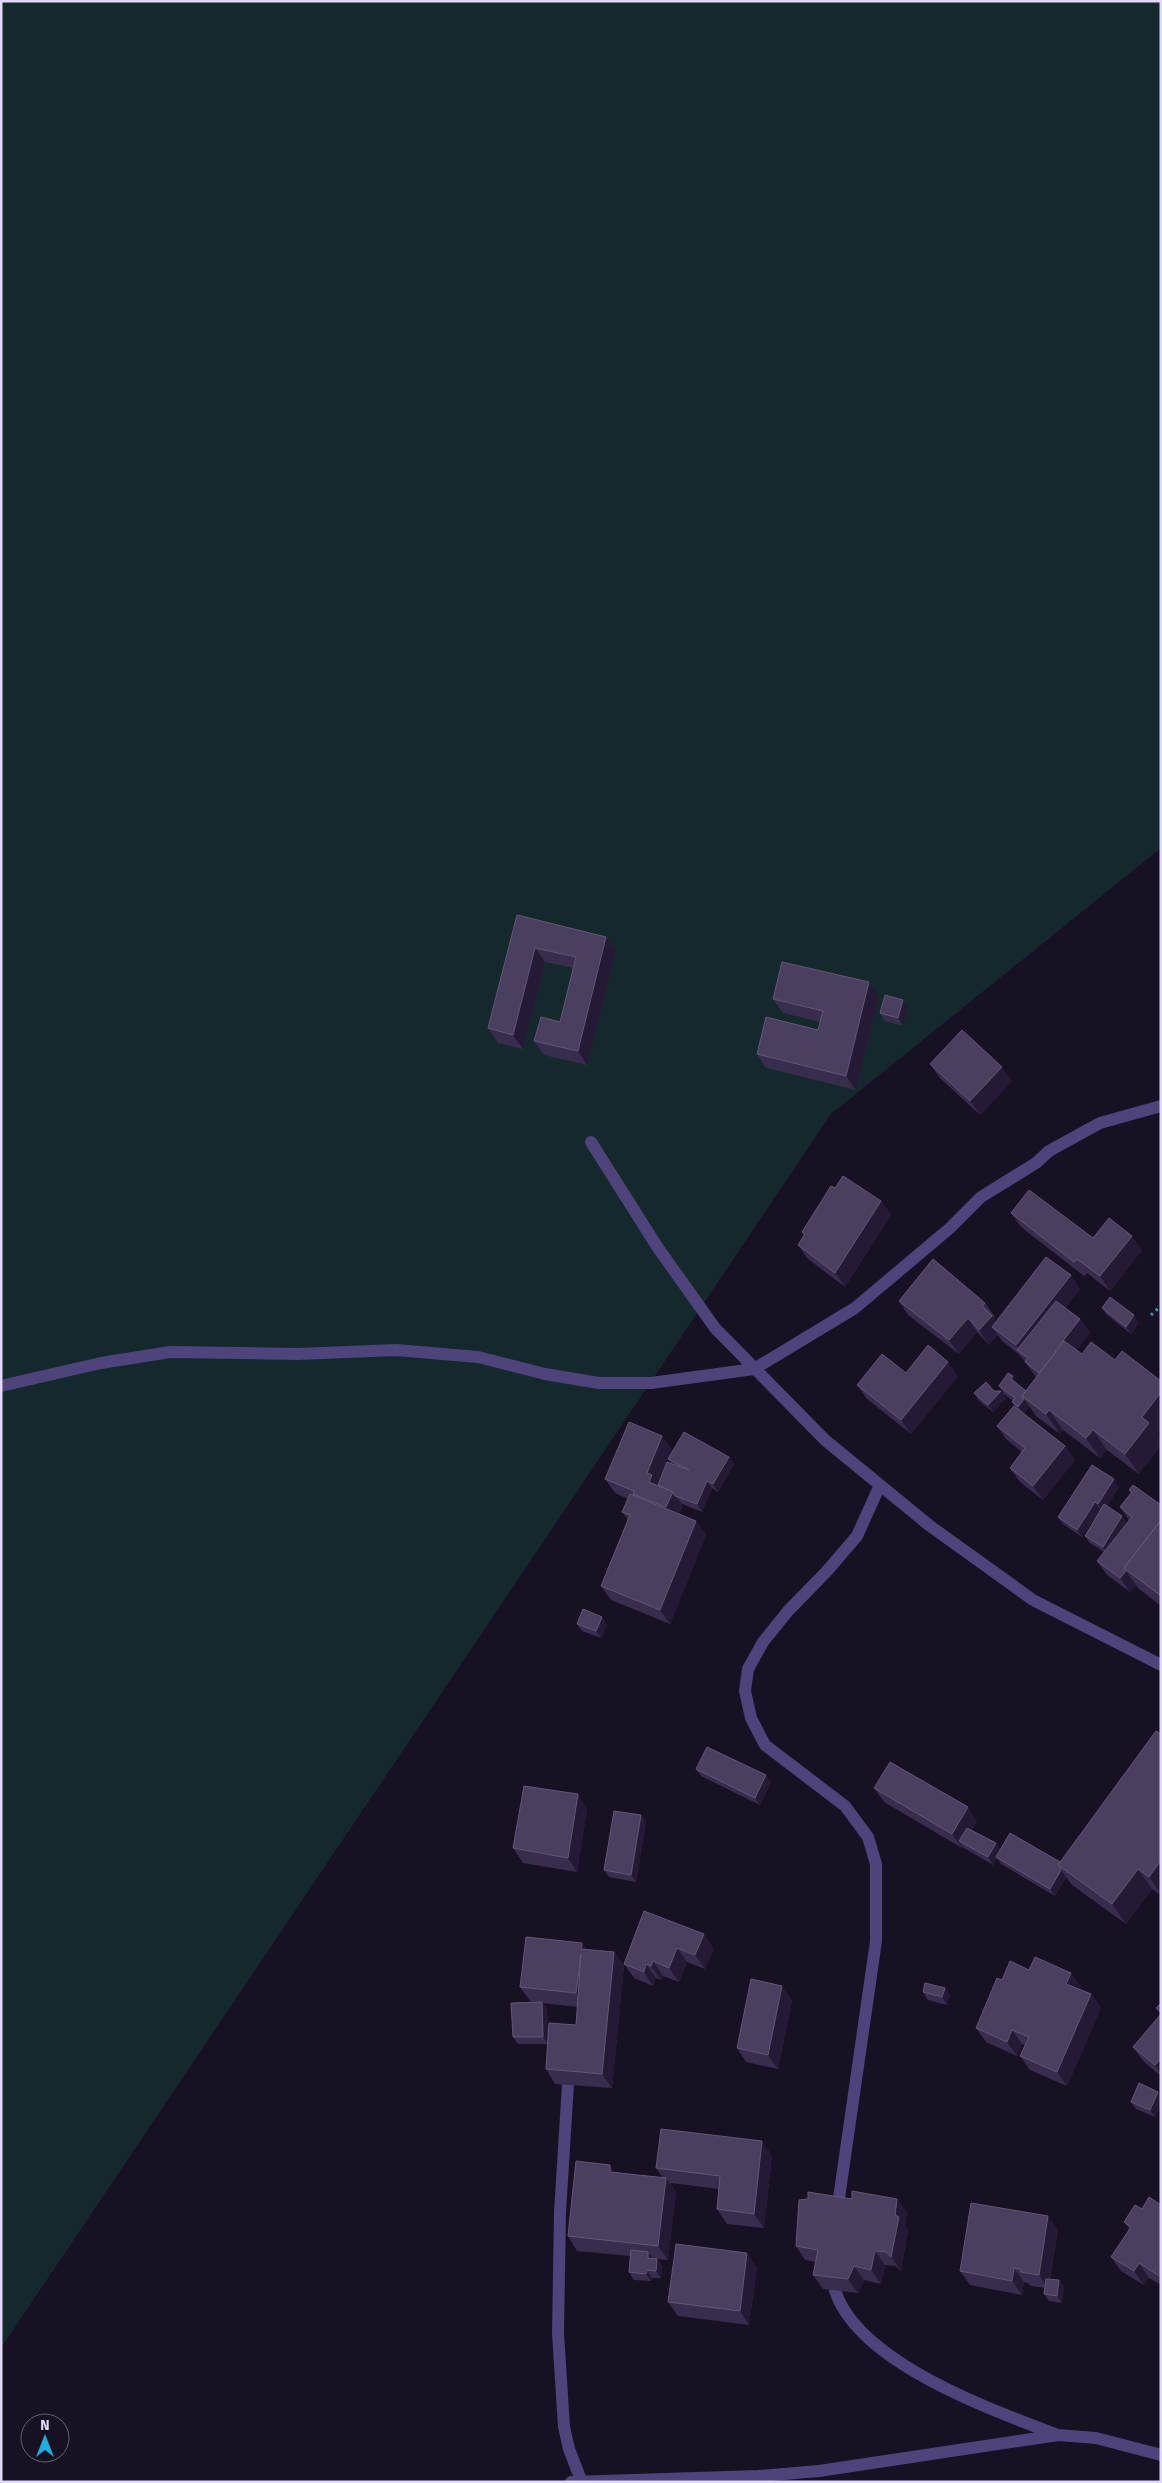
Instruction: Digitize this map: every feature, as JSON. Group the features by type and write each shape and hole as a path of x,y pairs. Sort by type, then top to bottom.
{"street":[{"path":"1,1386 101,1363 170,1352 298,1354 396,1350 478,1357 545,1374 600,1383 651,1383 754,1369 855,1308 950,1228 981,1198 1036,1163 1049,1151 1100,1123 1160,1106"},
{"path":"591,1142 658,1248 715,1328 825,1440 930,1526 1034,1600 1161,1665"},
{"path":"836,2223 876,1941 876,1864 868,1837 844,1806 765,1745 751,1718 745,1691 748,1669 763,1642 788,1611 828,1571 857,1536 880,1485"},
{"path":"554,2060 569,2067 564,2128 557,2298 560,2394 576,2481 758,2476 819,2471 1058,2434"},
{"path":"832,2262 832,2283 838,2302 862,2333 904,2366 1020,2420 1058,2434 1096,2438 1161,2455"}],"path":[{"path":"1151,1315 1161,1306"}],"green space":[{"path":"1,1 1161,1 1161,848 831,1114 1,2348"}],"building":[{"path":"517,915 606,937 578,1051 534,1041 541,1017 560,1022 576,957 535,948 513,1035 488,1028"},
{"path":"782,962 869,982 846,1076 757,1054 766,1017 818,1030 823,1011 773,999"},
{"path":"885,995 903,1000 898,1018 880,1013"},
{"path":"962,1030 1002,1067 970,1101 930,1064"},
{"path":"843,1176 881,1201 835,1273 798,1245 805,1234 802,1232 831,1186 835,1188"},
{"path":"1029,1190 1093,1238 1109,1218 1132,1236 1100,1276 1077,1259 1074,1262 1011,1213"},
{"path":"1046,1257 1071,1275 1016,1345 992,1327"},
{"path":"933,1259 985,1303 982,1306 992,1316 979,1330 968,1318 949,1340 899,1301"},
{"path":"1110,1297 1134,1315 1126,1327 1102,1308"},
{"path":"1056,1301 1080,1319 1039,1373 1025,1362 1028,1358 1017,1350"},
{"path":"1064,1341 1082,1354 1091,1342 1115,1360 1122,1351 1161,1381 1161,1392 1142,1417 1149,1423 1125,1454 1093,1430 1086,1438 1049,1410 1046,1414 1022,1396"},
{"path":"928,1345 948,1362 901,1420 857,1385 882,1354 906,1373"},
{"path":"1008,1373 1013,1376 1011,1379 1026,1391 1022,1396 1024,1399 1018,1407 1012,1402 1015,1398 999,1386"},
{"path":"986,1382 994,1391 1001,1391 988,1405 974,1393"},
{"path":"1014,1406 1065,1446 1033,1486 1010,1468 1025,1448 997,1426"},
{"path":"629,1422 662,1436 647,1473 652,1475 649,1482 673,1492 666,1507 633,1494 634,1491 605,1479"},
{"path":"684,1432 729,1457 713,1484 707,1481 697,1504 675,1496 673,1492 658,1485 667,1462 689,1470 668,1459"},
{"path":"1092,1465 1114,1479 1098,1504 1095,1502 1077,1530 1058,1517"},
{"path":"1133,1485 1161,1505 1161,1520 1124,1568 1126,1571 1120,1578 1097,1561 1132,1517 1120,1507 1132,1492 1129,1490"},
{"path":"630,1494 696,1521 660,1610 601,1586 630,1515 622,1512"},
{"path":"1104,1504 1122,1516 1103,1547 1085,1536"},
{"path":"1161,1520 1161,1596 1124,1568"},
{"path":"583,1609 602,1617 596,1631 577,1624"},
{"path":"1156,1731 1161,1734 1161,1860 1149,1877 1138,1869 1112,1904 1058,1865"},
{"path":"707,1747 766,1775 755,1798 696,1769"},
{"path":"890,1762 968,1807 952,1834 874,1788"},
{"path":"524,1786 578,1794 568,1858 513,1848"},
{"path":"614,1811 641,1815 631,1875 604,1870"},
{"path":"967,1828 996,1843 988,1857 959,1841"},
{"path":"1010,1833 1060,1862 1058,1865 1061,1870 1050,1889 996,1857"},
{"path":"644,1911 704,1934 695,1955 677,1948 669,1968 653,1961 651,1966 646,1964 644,1972 624,1964"},
{"path":"526,1937 582,1943 581,1949 614,1952 602,2074 546,2069 549,2023 576,2025 581,1954 576,1993 520,1987"},
{"path":"1035,1957 1071,1973 1066,1984 1091,1994 1057,2072 1020,2056 1029,2037 1012,2030 1007,2042 976,2028 997,1978 1002,1980 1010,1961 1029,1970"},
{"path":"751,1979 782,1986 768,2055 737,2048"},
{"path":"925,1983 945,1988 942,1997 923,1992"},
{"path":"542,2002 543,2037 513,2037 511,2003"},
{"path":"1161,2003 1161,2012 1156,2008"},
{"path":"1161,2014 1161,2059 1155,2065 1133,2047"},
{"path":"1139,2083 1158,2092 1150,2110 1131,2102"},
{"path":"661,2129 762,2141 754,2214 717,2209 720,2176 656,2168"},
{"path":"576,2161 610,2165 610,2172 666,2178 658,2246 568,2236"},
{"path":"852,2191 897,2199 895,2215 899,2217 891,2257 886,2252 875,2251 871,2270 854,2266 848,2279 813,2275 818,2250 796,2246 799,2200 808,2199 808,2192 852,2199"},
{"path":"1149,2197 1161,2205 1161,2277 1139,2263 1134,2271 1111,2257 1131,2227 1124,2222 1135,2205 1142,2209"},
{"path":"971,2203 1048,2216 1039,2275 1021,2272 1021,2269 1014,2268 1012,2281 960,2271"},
{"path":"676,2244 747,2253 740,2311 668,2302"},
{"path":"631,2250 648,2252 648,2258 657,2259 656,2271 647,2270 646,2274 629,2272"},
{"path":"1046,2279 1059,2280 1057,2296 1044,2294"}]}
